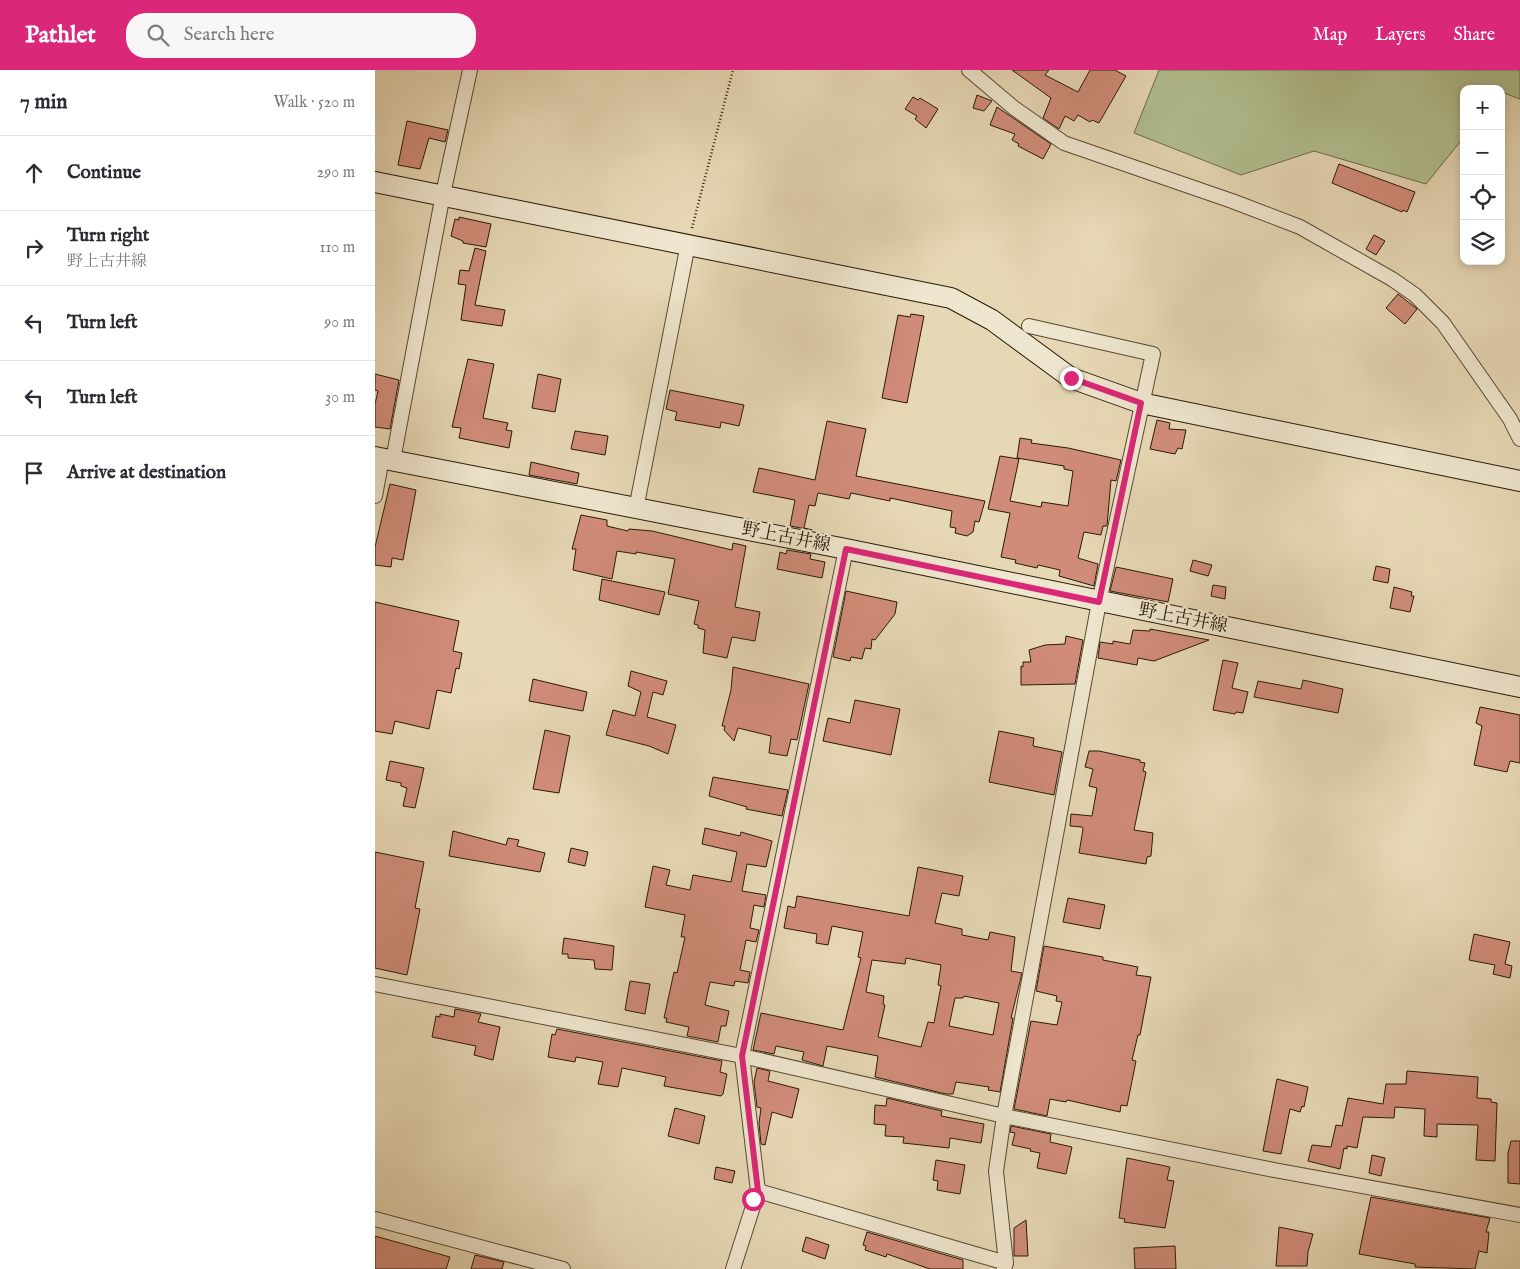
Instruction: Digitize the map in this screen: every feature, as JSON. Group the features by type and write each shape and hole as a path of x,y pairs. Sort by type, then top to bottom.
{"street":[{"path":"375,496 469,70"},
{"path":"969,70 1014,108 1064,143 1232,200 1300,227 1392,279 1415,295 1443,323 1510,419 1520,439"},
{"path":"375,182 443,194 951,298 992,320 1071,378 1141,403 1520,481"},
{"path":"636,509 688,244"},
{"path":"758,1191 1005,1266 995,1171 1099,602 1153,354 1029,326"},
{"name":"野上古井線","path":"383,458 846,549 1520,687"},
{"path":"733,1269 758,1191 742,1056 846,549"},
{"path":"375,984 742,1056 1004,1116 1274,1170 1520,1215"},
{"path":"375,1219 563,1269"}],"path":[{"path":"688,244 733,70"}],"green space":[{"path":"1159,70 1520,70 1520,99 1505,93 1505,85 1460,85 1460,142 1426,184 1314,151 1241,175 1134,133"}],"building":[{"path":"1012,70 1049,70 1045,75 1078,92 1090,70 1115,70 1126,76 1099,123 1092,120 1090,122 1078,115 1074,121 1065,116 1059,129 1043,118 1051,98"},
{"path":"977,95 992,101 984,111 973,108"},
{"path":"913,97 918,100 920,98 938,109 926,128 915,119 917,116 905,109"},
{"path":"997,107 1051,144 1043,159 1018,146 1019,144 1012,140 1015,134 990,125"},
{"path":"407,121 448,130 445,142 429,138 420,169 398,165"},
{"path":"1339,164 1415,192 1407,212 1403,210 1402,212 1332,183"},
{"path":"459,217 491,224 486,247 463,243 463,241 451,236 455,219 459,220"},
{"path":"1374,235 1385,241 1376,255 1366,249"},
{"path":"475,248 486,251 475,305 505,310 502,326 461,320 466,285 458,284 460,270 469,271"},
{"path":"1398,294 1417,309 1405,324 1386,308"},
{"path":"911,314 924,316 907,403 882,398 898,315 910,317"},
{"path":"468,359 494,364 483,418 508,423 506,430 512,431 509,448 459,438 461,428 452,427"},
{"path":"375,374 399,380 390,429 375,427 375,404 378,391 375,390"},
{"path":"538,374 561,379 555,412 532,408"},
{"path":"670,390 744,405 739,426 721,422 720,428 675,420 677,412 666,409"},
{"path":"1157,420 1170,423 1169,429 1186,430 1182,449 1178,448 1175,454 1150,449"},
{"path":"827,421 866,429 856,476 985,501 979,522 975,521 973,532 967,536 955,533 956,528 950,527 952,511 890,498 890,501 851,493 849,499 818,493 815,506 809,505 804,528 812,530 790,526 795,500 753,492 759,468 815,480"},
{"path":"575,431 608,436 605,455 571,449"},
{"path":"1020,438 1032,440 1031,443 1068,448 1121,460 1116,481 1111,480 1107,526 1103,526 1101,535 1084,532 1078,558 1098,564 1094,586 1059,576 1060,570 1038,565 1037,568 1015,563 1016,560 1001,557 1010,513 988,509 1000,456 1019,459 1010,501 1041,507 1042,502 1068,506 1073,471 1064,469 1064,466 1017,458"},
{"path":"531,462 579,473 577,484 529,475"},
{"path":"390,484 416,490 403,560 392,558 391,567 375,565 375,547"},
{"path":"581,515 607,520 607,526 628,531 629,529 652,531 732,550 733,543 746,546 735,607 760,612 755,641 732,637 727,658 703,653 705,630 698,628 698,625 694,624 699,601 668,594 675,559 636,552 636,554 617,551 612,579 573,570 576,549 572,549"},
{"path":"787,550 811,554 810,559 825,562 822,578 777,569 780,552 786,554"},
{"path":"1193,560 1212,565 1208,576 1190,571"},
{"path":"1376,566 1390,569 1388,583 1373,580"},
{"path":"1116,567 1173,579 1168,602 1110,591"},
{"path":"602,579 665,592 659,615 599,600"},
{"path":"1213,585 1226,587 1225,599 1211,596"},
{"path":"1394,587 1412,592 1411,596 1414,596 1410,612 1390,608"},
{"path":"846,591 897,602 895,614 875,640 872,639 871,649 865,648 862,659 851,657 850,661 833,657"},
{"path":"375,602 459,621 453,651 462,653 459,669 456,668 451,693 437,690 429,729 395,721 392,734 375,731"},
{"path":"1150,629 1209,640 1154,661 1138,658 1137,665 1098,658 1100,642 1113,644 1113,641 1130,644 1133,630 1150,631"},
{"path":"1066,636 1083,640 1075,684 1021,685 1021,666 1023,667 1023,662 1031,662 1029,650 1045,645 1065,644"},
{"path":"1223,660 1238,663 1232,688 1248,692 1243,713 1236,712 1235,714 1213,710"},
{"path":"733,667 809,684 797,740 791,739 787,756 769,753 771,736 738,728 734,741 724,730 725,726 722,726 731,690"},
{"path":"631,671 667,681 663,695 653,692 647,717 676,725 668,754 649,746 606,735 613,710 635,716 641,692 628,686"},
{"path":"533,679 587,692 583,711 529,701"},
{"path":"1303,680 1343,689 1338,713 1254,697 1258,681 1301,689"},
{"path":"855,700 900,709 891,755 823,741 828,718 850,723"},
{"path":"1480,707 1520,715 1520,763 1510,761 1507,772 1474,765 1482,726 1476,723"},
{"path":"545,730 570,736 559,793 533,789"},
{"path":"999,731 1034,738 1033,746 1062,752 1054,795 989,782"},
{"path":"1089,751 1099,751 1140,760 1140,762 1145,763 1143,771 1146,772 1134,830 1153,833 1151,856 1147,857 1146,864 1079,853 1083,829 1082,827 1070,826 1071,814 1092,816 1097,788 1089,786 1093,769 1085,767"},
{"path":"390,761 424,768 415,808 403,806 407,788 401,786 401,783 386,780"},
{"path":"713,777 788,790 782,816 746,809 747,807 709,796"},
{"path":"705,828 740,836 741,832 772,841 766,867 747,864 742,891 766,895 764,907 754,905 750,928 759,930 756,942 746,940 740,970 750,972 748,983 735,981 734,986 710,982 705,1005 729,1011 726,1026 721,1026 718,1042 687,1036 689,1027 666,1022 667,1018 664,1018 674,972 677,973 685,937 681,937 685,915 645,907 653,866 670,870 666,885 690,890 693,875 731,882 737,852 702,844"},
{"path":"453,831 506,845 508,838 519,840 517,846 545,853 540,872 449,856"},
{"path":"571,848 588,852 585,866 568,862"},
{"path":"375,852 424,862 415,908 420,909 407,975 375,968"},
{"path":"918,867 963,876 959,896 942,893 935,923 962,929 962,935 988,940 990,932 1015,937 1011,971 1022,973 1011,1018 1013,1018 1000,1092 988,1090 989,1087 956,1082 953,1094 946,1094 875,1077 878,1056 827,1046 823,1066 802,1060 804,1052 776,1046 774,1054 753,1050 761,1013 843,1030 861,958 858,957 863,932 832,926 828,945 816,943 817,934 784,928 788,906 795,908 797,896 909,916","holes":["906,958 941,965 938,985 941,986 934,1023 928,1022 921,1047 878,1037 885,1005 883,1004 884,996 866,992 872,960 905,964","964,996 999,1003 993,1035 949,1026 955,998 963,998"]},
{"path":"1068,898 1105,905 1100,929 1063,922"},
{"path":"1474,934 1510,942 1505,964 1512,966 1510,978 1493,974 1495,965 1469,960"},
{"path":"564,938 614,946 612,970 595,969 594,960 568,958 568,954 562,954"},
{"path":"1044,946 1103,957 1103,960 1138,967 1136,975 1151,977 1140,1035 1138,1035 1132,1060 1136,1061 1127,1106 1121,1105 1120,1112 1067,1100 1066,1102 1050,1099 1047,1116 1014,1109 1031,1021 1057,1025 1062,1002 1056,1001 1057,996 1036,991"},
{"path":"630,981 650,984 645,1014 625,1010"},
{"path":"455,1009 481,1014 478,1022 500,1027 493,1060 474,1055 476,1046 432,1037 436,1016 440,1017 440,1014 454,1017"},
{"path":"557,1029 722,1061 720,1072 727,1074 723,1094 721,1096 664,1086 666,1077 622,1068 618,1087 598,1084 603,1062 576,1057 575,1062 548,1057 552,1034 555,1035"},
{"path":"757,1068 770,1071 768,1081 799,1089 792,1118 772,1112 765,1145 761,1144 759,1123 761,1108 757,1107 754,1082"},
{"path":"1407,1071 1478,1077 1477,1098 1491,1099 1491,1102 1497,1103 1495,1161 1476,1160 1478,1125 1437,1124 1437,1137 1424,1136 1425,1109 1395,1107 1394,1118 1363,1117 1357,1148 1347,1146 1347,1149 1344,1148 1340,1169 1308,1161 1312,1145 1331,1147 1336,1125 1342,1126 1348,1098 1383,1104 1386,1084 1406,1084"},
{"path":"1277,1079 1308,1087 1304,1107 1302,1106 1300,1112 1290,1109 1281,1154 1263,1151"},
{"path":"887,1098 942,1111 941,1116 984,1124 981,1143 950,1138 949,1148 903,1143 904,1137 885,1136 886,1125 874,1124 875,1105 886,1106"},
{"path":"675,1108 705,1116 699,1144 668,1136"},
{"path":"1011,1126 1051,1134 1050,1142 1072,1147 1066,1174 1037,1168 1040,1153 1012,1145 1015,1133 1010,1132"},
{"path":"1511,1141 1520,1141 1520,1184 1508,1183 1508,1153"},
{"path":"1372,1155 1385,1158 1381,1176 1369,1173"},
{"path":"1127,1158 1170,1167 1167,1180 1174,1181 1165,1228 1124,1222 1125,1219 1119,1218"},
{"path":"936,1160 965,1165 960,1194 937,1190 938,1181 933,1180"},
{"path":"716,1167 735,1171 732,1183 714,1179"},
{"path":"1371,1197 1490,1218 1486,1232 1489,1232 1487,1253 1479,1251 1475,1269 1415,1267 1415,1264 1359,1254"},
{"path":"1026,1220 1028,1256 1014,1256 1014,1228"},
{"path":"1279,1227 1313,1234 1308,1252 1307,1266 1276,1266"},
{"path":"867,1232 963,1260 963,1269 930,1269 887,1254 886,1257 865,1250 866,1246 863,1245"},
{"path":"375,1236 450,1257 446,1269 375,1269"},
{"path":"806,1237 829,1245 825,1259 802,1251"},
{"path":"1175,1246 1176,1269 1135,1269 1134,1248"},
{"path":"475,1255 504,1262 502,1269 471,1269"}],"route":[{"path":"753,1199 758,1191 742,1056 846,549 1099,602 1141,403 1071,378"}]}
